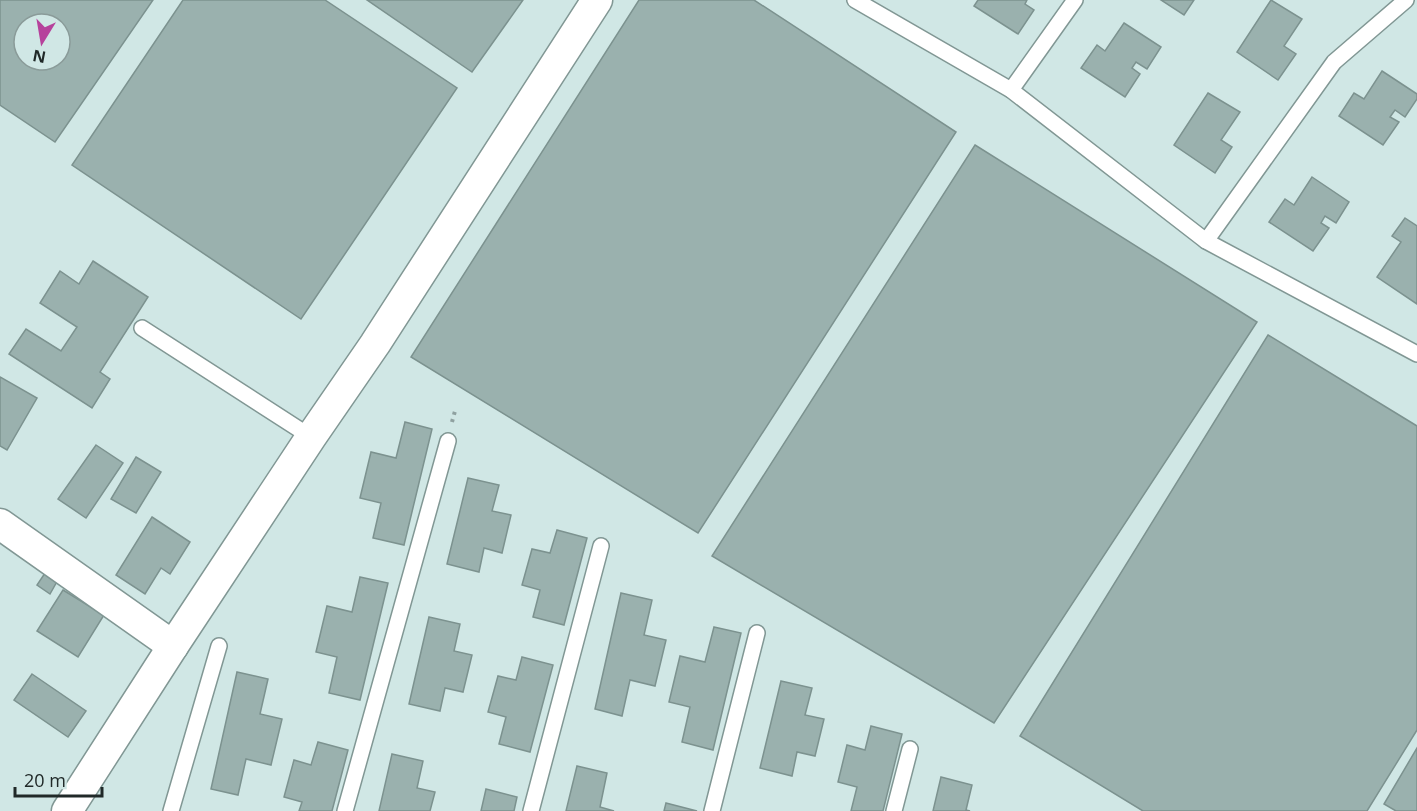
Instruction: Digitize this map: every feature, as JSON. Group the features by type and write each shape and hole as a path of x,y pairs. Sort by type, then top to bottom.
{"street":[{"path":"67,811 173,646 375,344 597,0"},
{"path":"0,524 173,646"}],"lane":[{"path":"855,0 1011,90 1206,241 1417,354"},
{"path":"1011,90 1075,0"},
{"path":"1206,241 1334,62 1406,0"},
{"path":"142,328 311,437"},
{"path":"345,811 448,441"},
{"path":"531,811 601,546"},
{"path":"712,811 757,633"},
{"path":"171,811 219,646"},
{"path":"894,811 910,749"}],"building":[{"path":"0,0 153,0 55,142 0,105"},
{"path":"183,0 325,0 457,88 301,319 72,165"},
{"path":"367,0 523,0 472,72"},
{"path":"639,0 754,0 956,132 698,533 411,357"},
{"path":"978,0 1027,0 1025,4 1034,10 1018,34 974,6"},
{"path":"1161,0 1194,0 1184,15"},
{"path":"1271,0 1302,19 1284,46 1296,54 1278,80 1237,52"},
{"path":"1124,23 1161,47 1147,69 1136,62 1132,68 1140,74 1125,97 1081,68 1097,45 1105,51"},
{"path":"1382,71 1417,94 1417,99 1405,117 1395,110 1390,117 1399,122 1383,145 1339,116 1354,93 1364,99"},
{"path":"1208,93 1240,112 1221,140 1232,147 1215,173 1174,145"},
{"path":"975,145 1257,322 994,723 712,556"},
{"path":"1312,177 1349,202 1336,223 1325,216 1321,223 1329,228 1313,251 1269,222 1285,199 1294,205"},
{"path":"1405,218 1417,226 1417,304 1377,277 1401,242 1392,236"},
{"path":"93,261 148,297 100,372 110,379 92,408 9,354 26,329 61,351 77,327 40,303 60,271 79,284"},
{"path":"1268,335 1417,426 1417,730 1367,811 1143,811 1020,736"},
{"path":"0,377 37,398 7,450 0,446"},
{"path":"405,422 432,429 404,545 373,538 381,503 360,498 371,452 396,458"},
{"path":"96,445 123,463 86,518 58,499"},
{"path":"136,457 161,472 136,513 111,499"},
{"path":"468,478 499,485 492,511 511,515 502,553 484,548 479,572 447,564"},
{"path":"152,517 190,542 170,574 161,568 145,594 116,575"},
{"path":"557,530 587,538 564,625 533,617 540,590 522,585 532,549 550,553"},
{"path":"47,570 59,578 50,594 37,585"},
{"path":"360,577 388,583 360,700 329,693 337,657 316,652 327,606 352,612"},
{"path":"63,590 104,615 78,657 37,631"},
{"path":"621,593 652,600 644,635 666,640 655,686 630,680 622,716 595,709"},
{"path":"429,617 460,624 454,651 472,655 463,692 445,688 440,711 409,704"},
{"path":"714,627 741,633 713,750 682,742 690,707 669,702 680,656 705,662"},
{"path":"522,657 553,665 530,752 499,744 506,717 488,712 498,676 516,680"},
{"path":"237,672 268,679 260,714 282,719 271,765 246,759 238,795 211,789"},
{"path":"32,674 86,711 68,737 14,700"},
{"path":"781,681 812,688 805,715 824,719 815,756 797,752 792,776 760,768"},
{"path":"871,726 902,734 883,811 851,811 857,787 838,782 847,745 865,750"},
{"path":"318,742 348,750 332,811 299,811 302,802 284,797 294,760 311,765"},
{"path":"1417,748 1417,811 1396,811 1384,804"},
{"path":"392,754 423,761 417,788 435,792 430,811 379,811"},
{"path":"577,766 607,773 600,807 614,811 566,811"},
{"path":"941,777 972,785 966,810 970,811 933,811"},
{"path":"486,789 517,797 514,811 481,811"},
{"path":"666,803 697,811 664,811"}]}
